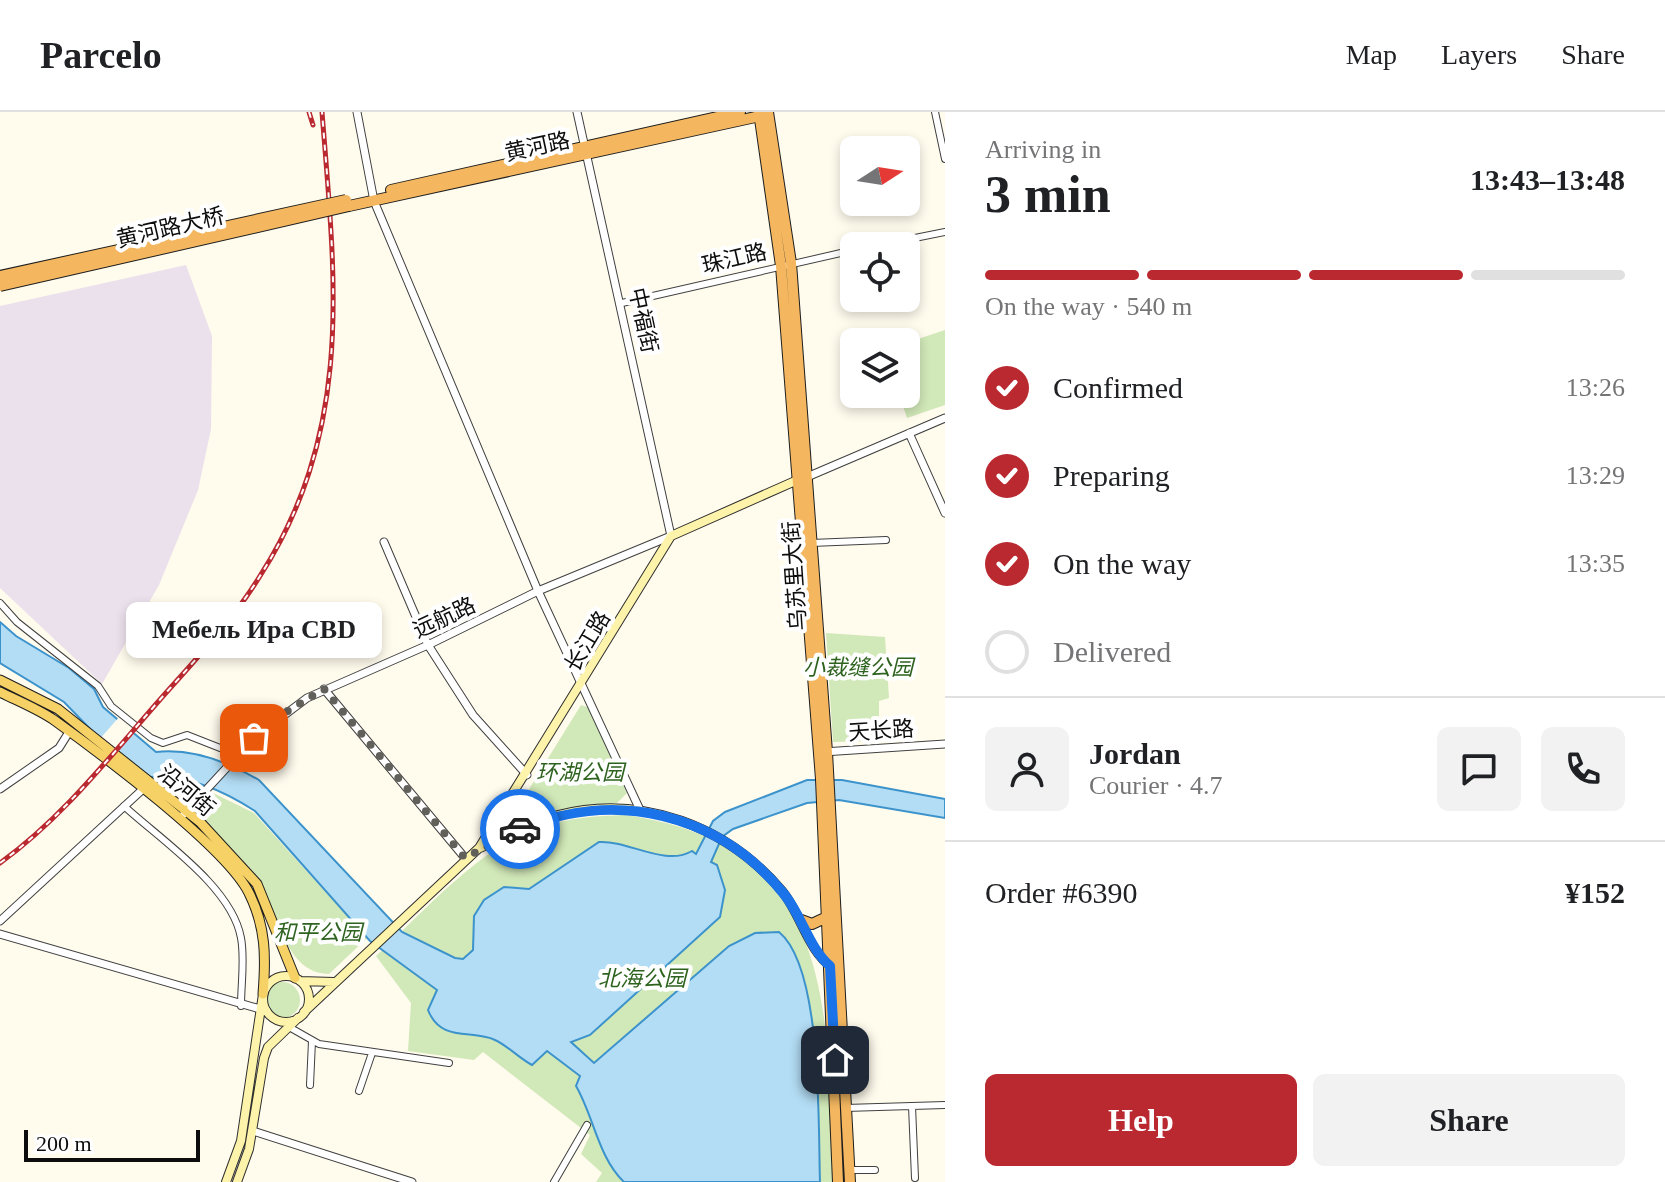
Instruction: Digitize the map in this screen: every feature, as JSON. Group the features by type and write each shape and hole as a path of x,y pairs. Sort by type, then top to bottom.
{"highway":[{"name":"黄河路","path":"586,151 740,112"},
{"name":"黄河路","path":"348,203 767,113"},
{"name":"乌苏里大街","path":"767,113 786,264 823,752"},
{"name":"黄河路大桥","path":"0,276 348,203"},
{"name":"黄河路大桥","path":"0,286 348,203"},
{"name":"乌苏里大街","path":"802,478 811,543 841,1108 849,1176"},
{"name":"乌苏里大街","path":"826,800 827,917 834,968"},
{"path":"801,920 812,924 827,917"},
{"name":"乌苏里大街","path":"838,1182 841,1108"}],"main road":[{"path":"671,536 802,478"},
{"name":"长江路","path":"237,1182 253,1131 268,1047 479,848 527,775 671,536"},
{"name":"沿河街","path":"0,680 58,709 186,811 257,884 298,979"},
{"name":"沿河街","path":"0,692 52,718 179,819 248,890 260,919 267,949 263,994"},
{"path":"479,848 571,812 640,810 702,829 726,842 770,878 801,920 820,956 834,968"},
{"path":"502,811 519,830"},
{"path":"226,1182 239,1152 263,1011 263,994 273,979 334,982"},
{"path":"263,1011 281,1021 301,1015 309,998 298,979"}],"street":[{"path":"357,112 374,198 538,591 640,810"},
{"name":"中福街","path":"577,112 622,303 671,536"},
{"path":"935,112 945,159"},
{"path":"920,237 945,232"},
{"name":"珠江路","path":"622,303 840,253"},
{"path":"802,478 945,418"},
{"path":"909,433 945,513"},
{"name":"远航路","path":"179,819 238,755 283,714 324,689 428,645 538,591 671,536"},
{"path":"811,543 886,540"},
{"path":"384,542 428,645 473,715 527,775"},
{"path":"0,603 17,622 98,686 111,706 151,738 163,743 187,735 238,755"},
{"path":"324,689 465,858"},
{"path":"0,789 59,748 69,732"},
{"name":"天长路","path":"823,752 945,744"},
{"path":"0,921 142,790"},
{"path":"124,806 202,874 227,904 242,940 241,1006"},
{"path":"0,934 263,1011"},
{"path":"289,1027 312,1041 449,1063"},
{"path":"310,1085 312,1041"},
{"path":"359,1091 372,1053"},
{"path":"841,1108 945,1105"},
{"path":"912,1106 915,1178"},
{"path":"554,1182 587,1125"},
{"path":"253,1131 412,1182"},
{"path":"849,1176 875,1170"}],"shaded area":[{"path":"186,265 212,336 211,429 198,490 159,585 102,684 0,588 0,306"}],"green space":[{"path":"945,330 945,405 907,418 904,408 920,408 920,338"},
{"name":"小裁缝公园","path":"826,633 885,637 889,698 879,701 879,741 833,742"},
{"name":"环湖公园","path":"581,705 590,708 627,793 617,803 578,806 521,822 513,815"},
{"name":"和平公园","path":"211,792 254,813 367,938 329,974 314,971 301,963 284,938 259,881 194,814"},
{"name":"北海公园","path":"625,815 695,832 747,861 784,900 807,946 821,1000 828,1058 834,1182 596,1182 602,1173 581,1154 590,1135 483,1052 474,1060 408,1051 411,1003 376,956 452,883 517,837 561,821"},
{"path":"282,982 295,987 300,1000 295,1013 282,1018 269,1013 264,1000 269,987"}],"water":[{"name":"北海公园","path":"0,622 16,636 69,668 94,689 103,707 156,752 196,754 235,767 259,780 402,932 455,958 463,959 473,950 474,916 484,900 504,887 529,889 599,842 658,855 681,855 692,851 696,854 713,821 725,812 807,780 842,780 945,799 945,818 839,800 807,803 733,829 722,837 711,862 717,865 725,890 720,917 590,1035 571,1042 594,1063 729,946 755,933 779,932 793,951 804,978 811,1012 818,1088 820,1182 624,1182 602,1149 576,1086 580,1076 547,1051 532,1065 495,1040 441,1027 428,1010 437,990 370,941 255,811 204,785 176,778 148,777 98,737 64,702 0,663"}],"pier":[{"path":"120,716 137,730 114,756 97,742"}],"railway":[{"path":"309,112 313,125"},
{"path":"0,863 83,788 211,642 249,593 290,520 312,464 325,408 332,351 331,234 322,112"}],"way so far":[{"path":"254,738 283,714 324,689 465,858 520,829"}],"place":[{"name":"Мебель Ира CBD","path":"254,738"}],"route":[{"path":"520,829 571,812 615,809 650,811 698,827 739,851 788,898 820,956 830,966 835,1060"}]}
